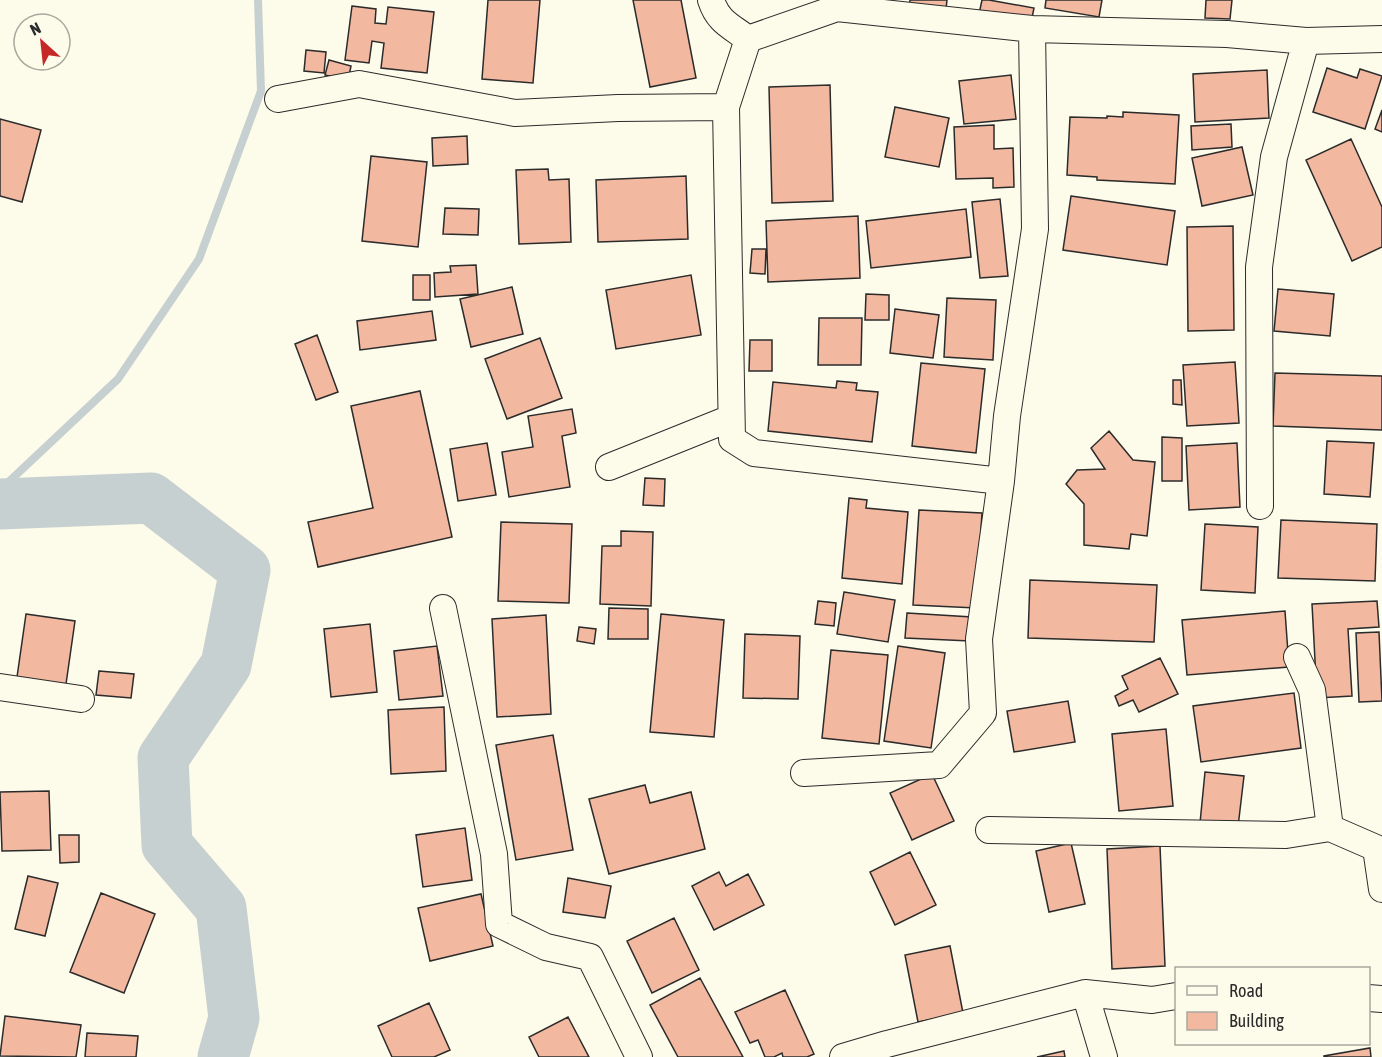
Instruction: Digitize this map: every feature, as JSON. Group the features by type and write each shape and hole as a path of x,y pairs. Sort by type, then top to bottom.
{"street":[{"path":"711,0 720,19 748,39"},
{"path":"748,39 837,8 1032,29 1227,34 1306,41 1382,39"},
{"path":"804,773 939,765 983,713 979,639 1001,481 1007,416 1035,229 1032,29"},
{"path":"748,39 726,107 732,439 754,453 1001,481"},
{"path":"1260,506 1259,267 1274,157 1306,41"},
{"path":"278,99 359,84 515,113 618,108 726,107"},
{"path":"609,466 731,418"},
{"path":"443,608 494,854 499,924 546,947 590,957 639,1057"},
{"path":"1296,657 1312,690 1330,828"},
{"path":"0,687 81,699"},
{"path":"989,830 1286,835 1330,828 1376,848 1382,888"},
{"path":"843,1057 1085,993 1152,1000 1175,996"},
{"path":"1085,993 1104,1057"}],"building":[{"path":"488,0 540,0 533,83 482,79"},
{"path":"633,0 681,0 696,78 650,87"},
{"path":"910,0 947,0 946,9 909,10"},
{"path":"982,0 1034,8 1031,23 979,14"},
{"path":"1046,0 1102,0 1099,17 1045,8"},
{"path":"1206,0 1232,0 1230,19 1205,18"},
{"path":"352,6 376,9 375,23 386,24 388,7 434,12 427,73 381,68 384,43 372,41 369,63 345,60"},
{"path":"306,50 326,52 324,73 304,71"},
{"path":"329,60 351,66 348,81 325,75"},
{"path":"1327,68 1357,78 1360,69 1382,76 1365,129 1313,112"},
{"path":"1267,70 1269,118 1195,122 1193,74"},
{"path":"1011,75 1016,119 964,124 959,81"},
{"path":"830,85 833,201 772,203 769,87"},
{"path":"895,107 949,118 939,167 885,157"},
{"path":"1382,110 1382,132 1375,129"},
{"path":"1123,112 1179,115 1175,184 1097,180 1097,177 1067,175 1070,117 1123,117"},
{"path":"0,119 41,130 22,202 0,196"},
{"path":"1231,124 1232,147 1192,150 1191,126"},
{"path":"994,125 994,149 1013,148 1014,187 993,188 993,178 956,179 954,127"},
{"path":"467,136 468,164 433,166 432,138"},
{"path":"1351,139 1382,207 1382,247 1352,261 1306,160"},
{"path":"1242,147 1253,195 1202,206 1192,158"},
{"path":"371,156 427,162 418,247 362,241"},
{"path":"548,169 549,180 569,179 571,242 519,244 516,170"},
{"path":"686,176 688,239 598,242 596,180"},
{"path":"1071,196 1175,211 1167,265 1063,250"},
{"path":"1000,199 1008,276 980,278 972,202"},
{"path":"445,208 479,209 478,235 443,234"},
{"path":"966,209 971,257 871,268 866,221"},
{"path":"858,216 860,278 768,282 766,221"},
{"path":"1233,226 1234,330 1188,331 1187,227"},
{"path":"752,249 766,249 765,274 750,273"},
{"path":"476,265 478,294 435,297 434,273 451,272 450,266"},
{"path":"413,275 430,275 430,300 413,300"},
{"path":"691,275 701,335 616,349 606,290"},
{"path":"512,287 523,334 471,347 460,299"},
{"path":"1278,289 1334,294 1330,336 1274,331"},
{"path":"866,294 889,295 889,320 865,320"},
{"path":"947,298 996,300 993,360 944,357"},
{"path":"895,309 939,315 933,358 890,353"},
{"path":"432,311 436,340 360,350 357,321"},
{"path":"819,318 862,318 861,365 818,365"},
{"path":"317,335 338,392 316,400 295,344"},
{"path":"540,338 562,398 507,419 485,359"},
{"path":"750,340 772,340 772,371 749,371"},
{"path":"1235,362 1239,423 1187,426 1183,365"},
{"path":"921,363 985,369 976,453 912,446"},
{"path":"1275,373 1382,376 1382,430 1273,426"},
{"path":"1173,380 1181,380 1182,405 1173,404"},
{"path":"837,381 857,383 856,390 878,392 872,442 768,431 773,382 836,388"},
{"path":"420,391 452,537 318,567 308,522 373,508 351,406"},
{"path":"572,409 576,433 562,436 570,487 509,497 502,452 533,447 528,416"},
{"path":"1109,431 1133,460 1155,462 1147,536 1131,534 1129,549 1084,545 1084,504 1066,484 1077,470 1105,469 1091,448"},
{"path":"1162,437 1182,438 1182,481 1162,481"},
{"path":"1327,441 1374,443 1370,497 1324,494"},
{"path":"487,443 496,495 458,501 450,449"},
{"path":"1237,443 1240,507 1189,510 1186,446"},
{"path":"645,478 665,479 664,506 643,505"},
{"path":"849,498 867,500 866,508 908,512 902,584 842,578"},
{"path":"919,510 982,513 976,608 913,605"},
{"path":"1281,520 1377,524 1375,581 1278,578"},
{"path":"501,522 572,524 569,603 498,601"},
{"path":"1205,524 1258,527 1255,593 1201,590"},
{"path":"621,531 653,532 651,606 600,604 602,546 621,546"},
{"path":"1030,580 1157,585 1154,642 1028,638"},
{"path":"844,592 895,600 888,642 837,634"},
{"path":"818,601 836,603 834,626 815,624"},
{"path":"1377,601 1379,627 1348,629 1352,696 1317,698 1312,604"},
{"path":"609,608 648,609 648,639 608,639"},
{"path":"1285,611 1289,667 1187,675 1182,620"},
{"path":"907,613 972,617 970,641 905,638"},
{"path":"26,614 75,621 64,698 15,691"},
{"path":"661,614 724,620 714,737 650,732"},
{"path":"546,615 551,714 497,717 492,619"},
{"path":"370,624 377,692 331,697 324,629"},
{"path":"579,627 596,629 594,644 577,641"},
{"path":"1379,632 1382,701 1359,702 1356,633"},
{"path":"745,634 800,636 798,699 743,698"},
{"path":"437,646 443,696 399,700 394,651"},
{"path":"898,646 945,653 931,748 884,741"},
{"path":"831,650 888,655 879,744 822,738"},
{"path":"1160,658 1178,694 1139,712 1133,700 1119,706 1115,696 1128,689 1122,676"},
{"path":"99,671 134,674 131,698 96,695"},
{"path":"1294,693 1301,748 1201,762 1193,706"},
{"path":"1068,701 1075,742 1014,752 1007,711"},
{"path":"444,707 446,771 391,774 388,710"},
{"path":"1166,729 1173,806 1119,811 1112,734"},
{"path":"553,735 573,850 516,860 496,745"},
{"path":"1205,772 1244,776 1238,827 1200,823"},
{"path":"932,774 954,821 912,840 890,793"},
{"path":"645,785 650,803 691,792 705,849 609,874 589,799"},
{"path":"49,791 51,850 2,851 0,792"},
{"path":"465,828 472,880 423,887 416,835"},
{"path":"59,835 79,835 79,862 60,863"},
{"path":"1071,843 1085,904 1049,912 1036,851"},
{"path":"1160,846 1165,966 1112,969 1107,849"},
{"path":"910,852 936,905 895,925 870,872"},
{"path":"719,872 726,886 748,874 764,905 714,930 692,886"},
{"path":"28,876 58,883 45,936 15,929"},
{"path":"568,878 611,886 605,918 563,912"},
{"path":"101,893 155,914 124,993 70,972"},
{"path":"481,894 493,946 430,961 418,908"},
{"path":"674,918 699,970 652,993 627,941"},
{"path":"950,946 963,1013 918,1022 905,955"},
{"path":"700,978 743,1057 678,1057 650,1005"},
{"path":"785,990 814,1054 807,1057 783,1057 782,1053 774,1057 765,1057 758,1040 750,1043 735,1012"},
{"path":"429,1003 450,1050 434,1057 392,1057 378,1026"},
{"path":"5,1016 81,1025 76,1057 0,1056"},
{"path":"568,1017 589,1057 539,1057 529,1037"},
{"path":"87,1033 138,1036 136,1057 85,1057"},
{"path":"1370,1048 1371,1057 1324,1057 1324,1056"},
{"path":"1064,1051 1065,1057 1037,1057"}],"waterway":[{"path":"0,490 118,379 199,259 261,91 258,0"},
{"path":"0,504 151,498 245,570 226,665 163,758 167,845 221,908 234,1018 223,1057"}]}
